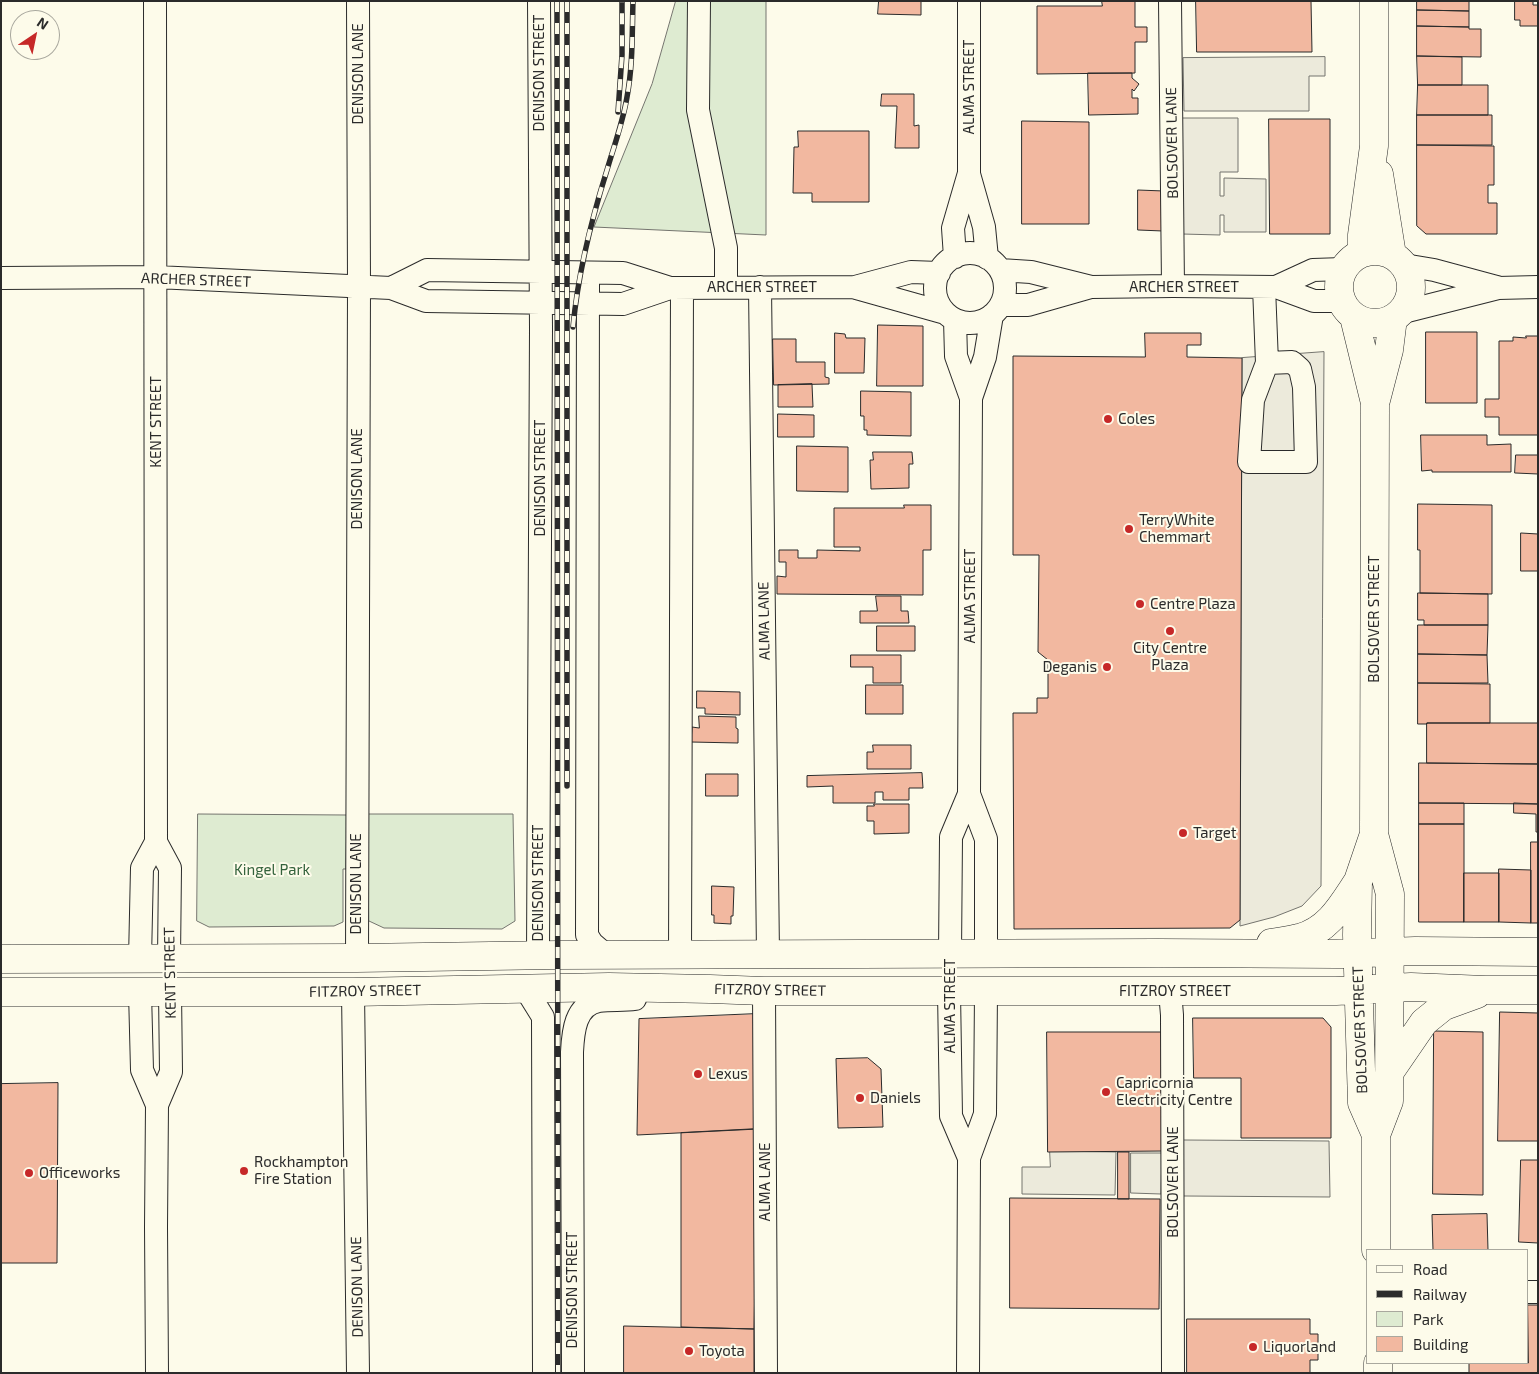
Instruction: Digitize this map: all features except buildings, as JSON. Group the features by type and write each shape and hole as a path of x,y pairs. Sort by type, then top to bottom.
{"main road":[{"path":"1374,1 1374,146 1362,235 1352,261 1339,285 1348,309 1363,321 1374,323 1384,322 1396,316 1409,299 1411,290 1411,282 1398,260 1374,146"},
{"path":"1352,261 1377,251 1398,260"},
{"name":"BOLSOVER STREET","path":"1348,309 1375,404"},
{"name":"BOLSOVER STREET","path":"1376,1249 1376,1135 1389,1101 1390,894 1374,834 1375,404 1396,316"},
{"name":"BOLSOVER STREET","path":"1374,834 1358,881 1358,990 1362,1103 1376,1135"},
{"path":"1221,953 1301,938 1323,927 1335,916 1358,881"},
{"path":"1,959 357,958 680,954 1538,952"},
{"name":"ALMA STREET","path":"949,992 950,954"},
{"name":"ALMA STREET","path":"986,954 986,991"},
{"name":"KENT STREET","path":"169,958 170,992"},
{"name":"KENT STREET","path":"140,959 140,992"},
{"name":"FITZROY STREET","path":"1,992 353,992 609,987 764,991 949,992 1358,990 1411,987 1538,990"},
{"path":"1389,1072 1424,1022 1444,1006 1485,990"}],"street":[{"name":"KENT STREET","path":"140,959 142,868 156,842 155,1"},
{"name":"DENISON LANE","path":"357,958 358,1"},
{"name":"DENISON STREET","path":"538,955 541,303 539,1"},
{"path":"700,1 698,110 726,248 726,287"},
{"name":"ALMA STREET","path":"970,1 969,173 993,264"},
{"name":"BOLSOVER LANE","path":"1170,1 1173,286"},
{"name":"ALMA STREET","path":"955,257 953,228 969,173"},
{"path":"966,253 976,254 993,264 1003,278 1005,287 1004,297 996,310 984,320 974,323 964,322 950,316 936,298 936,281 939,273 943,266 955,257 966,253"},
{"path":"1398,260 1498,288"},
{"name":"ARCHER STREET","path":"1270,287 1312,270 1352,261"},
{"name":"ARCHER STREET","path":"993,264 1092,287 1270,287 1314,301 1348,309"},
{"name":"ARCHER STREET","path":"391,288 426,270 623,273 676,288"},
{"path":"588,272 587,935 592,944 606,955"},
{"name":"ARCHER STREET","path":"1,278 156,277 391,288 426,301 622,304 676,288 855,287 911,272 939,273"},
{"name":"ALMA LANE","path":"760,287 768,954"},
{"name":"ARCHER STREET","path":"855,287 950,316"},
{"name":"ARCHER STREET","path":"996,310 1028,305 1092,287"},
{"path":"1268,363 1292,362 1300,369 1304,388 1306,462 1249,462 1253,400 1268,363 1270,287"},
{"path":"1396,316 1498,288 1538,287"},
{"path":"676,288 680,954"},
{"name":"ALMA STREET","path":"986,954 986,839 969,796 971,398 985,357 996,310"},
{"name":"ALMA STREET","path":"950,316 956,356 971,398"},
{"name":"ALMA STREET","path":"950,954 950,837 969,796"},
{"name":"KENT STREET","path":"156,842 170,868 169,958"},
{"name":"DENISON STREET","path":"526,988 543,1016 544,1373"},
{"name":"DENISON STREET","path":"573,1373 572,1052 573,1035 577,1019 585,1008 599,1001 625,1000 710,989"},
{"name":"ALMA LANE","path":"764,991 766,1373"},
{"name":"ALMA STREET","path":"968,1373 970,1158 986,1114 986,991"},
{"name":"BOLSOVER LANE","path":"1170,991 1172,1015 1173,1373"},
{"name":"KENT STREET","path":"140,992 142,1070 157,1105"},
{"name":"KENT STREET","path":"157,1373 157,1105 171,1072 170,992"},
{"name":"DENISON LANE","path":"353,992 358,1373"},
{"name":"ALMA STREET","path":"949,992 951,1116 970,1158"}],"green space":[{"path":"676,1 766,1 766,235 594,227 652,84"},
{"name":"Kingel Park","path":"198,814 347,815 346,869 343,869 343,922 334,926 209,927 197,921"},
{"path":"368,814 513,814 515,921 502,929 384,928 369,921"}],"shaded area":[{"path":"1325,57 1325,76 1309,76 1309,111 1184,111 1183,58"},
{"path":"1182,118 1238,118 1238,172 1220,172 1220,196 1224,196 1224,178 1266,179 1266,232 1224,232 1224,215 1220,215 1220,235 1182,234"},
{"path":"1324,352 1321,886 1302,906 1274,917 1240,926 1242,358"},
{"path":"1183,1140 1329,1141 1330,1197 1184,1196"},
{"path":"1050,1151 1116,1152 1115,1195 1022,1194 1022,1167 1050,1167"},
{"path":"1131,1153 1162,1153 1161,1194 1131,1193"}],"railway":[{"path":"557,1 558,1373"},
{"path":"567,1 567,786"},
{"path":"618,112 622,55 622,1"},
{"path":"573,327 586,247 621,125 627,97 631,61 633,1"}],"place":[{"name":"Coles","path":"1108,419"},
{"name":"TerryWhite Chemmart","path":"1129,529"},
{"name":"Centre Plaza","path":"1140,604"},
{"name":"City Centre Plaza","path":"1170,631"},
{"name":"Deganis","path":"1107,667"},
{"name":"Target","path":"1183,833"},
{"name":"Lexus","path":"698,1074"},
{"name":"Capricornia Electricity Centre","path":"1106,1092"},
{"name":"Daniels","path":"860,1098"},
{"name":"Rockhampton Fire Station","path":"244,1171"},
{"name":"Officeworks","path":"29,1173"},
{"name":"Liquorland","path":"1253,1347"},
{"name":"Toyota","path":"689,1351"}]}
